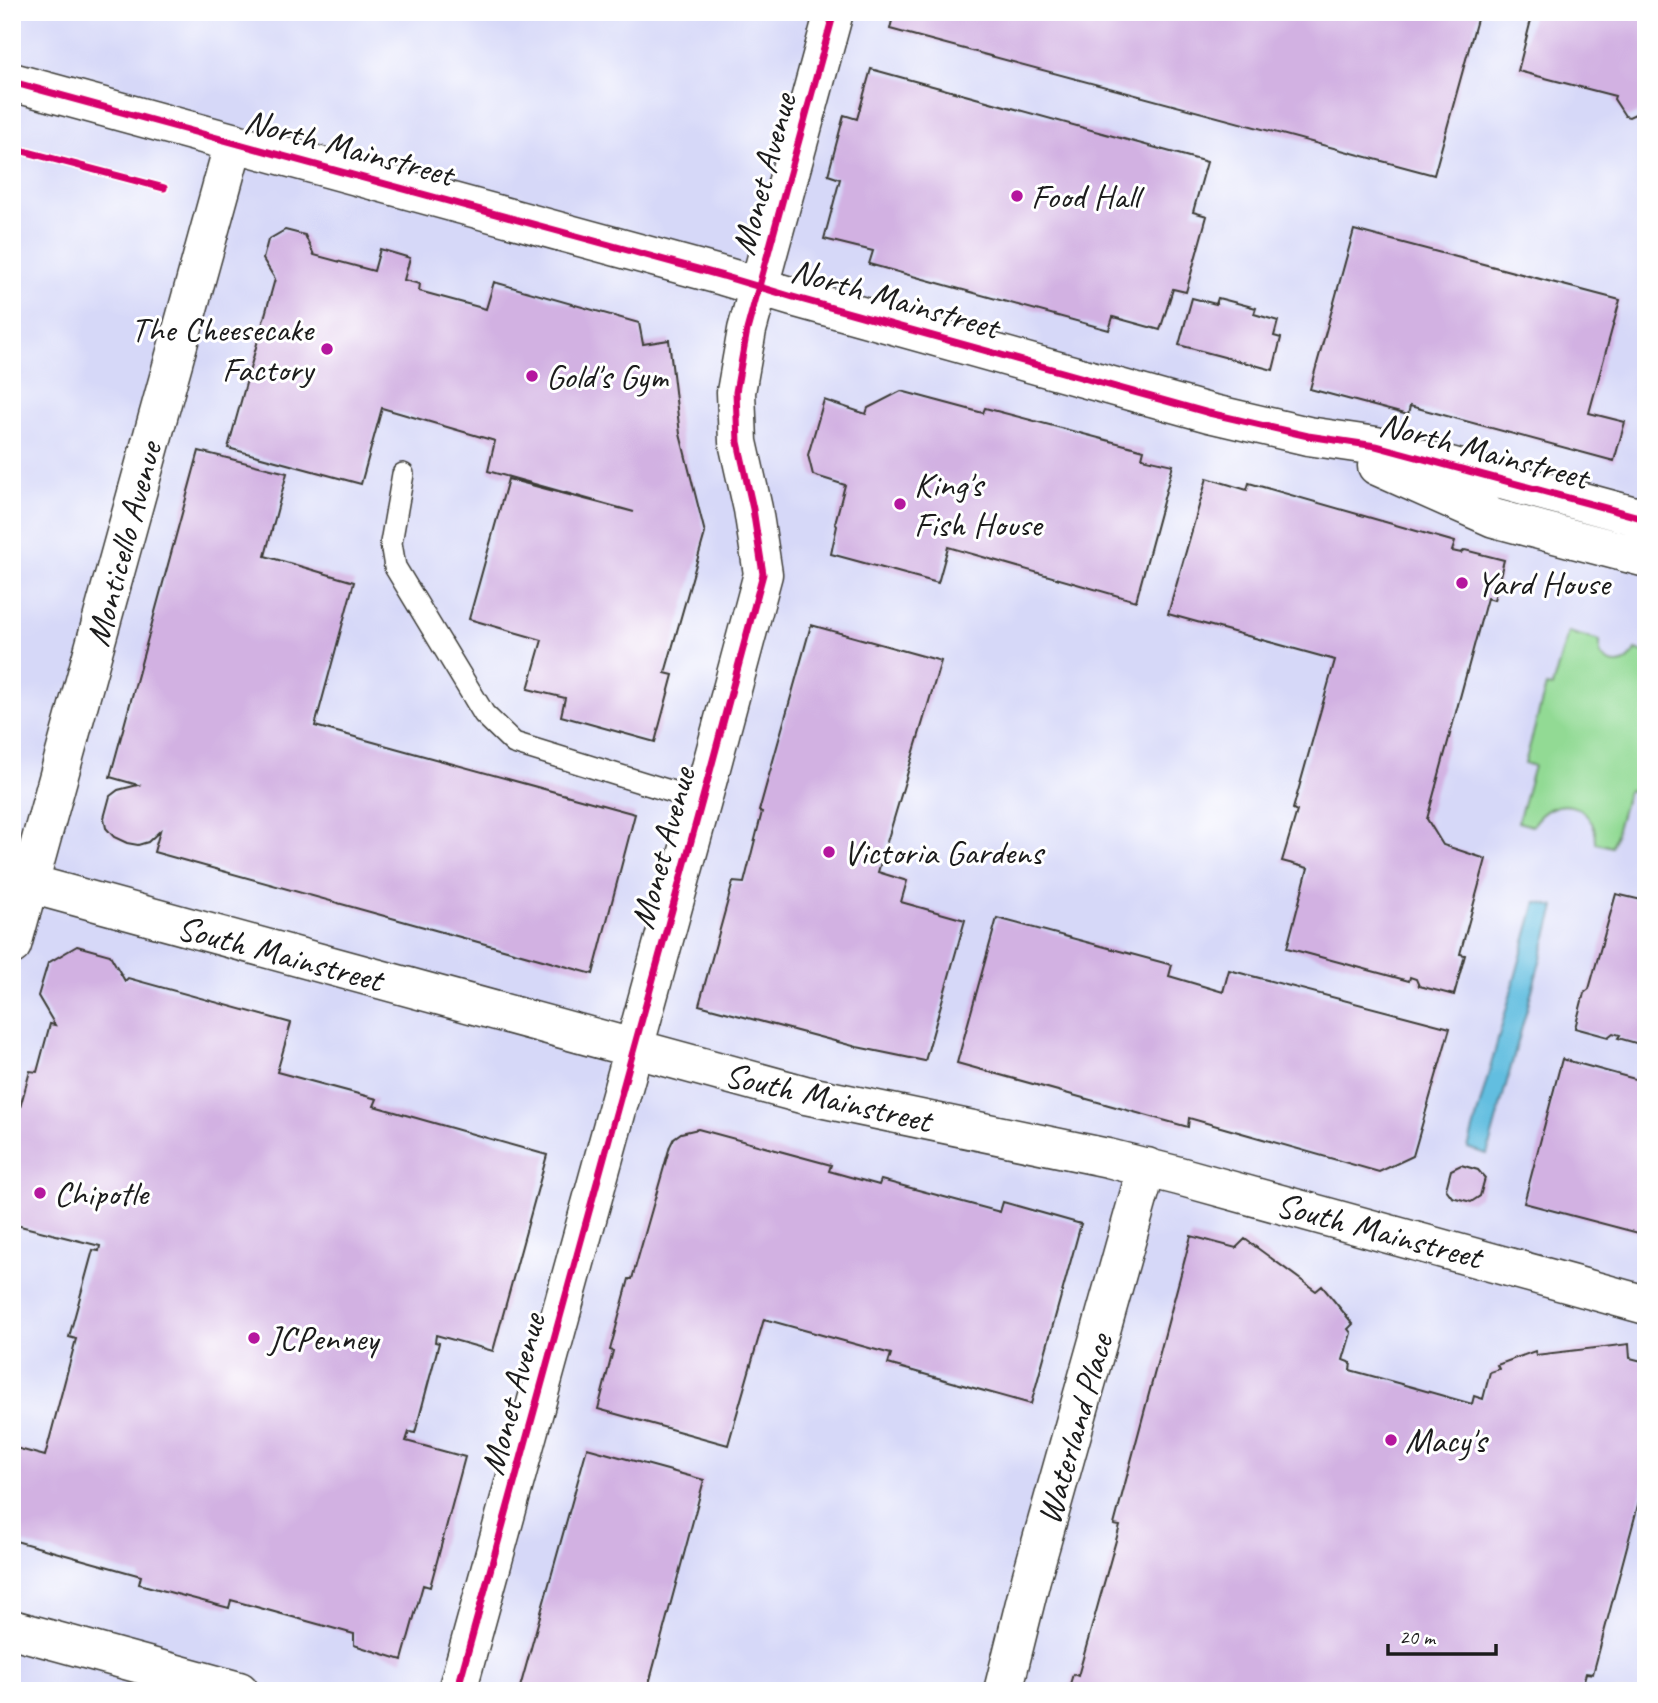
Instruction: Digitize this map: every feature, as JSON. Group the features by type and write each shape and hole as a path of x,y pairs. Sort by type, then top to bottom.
{"street":[{"name":"Monet Avenue","path":"457,1691 763,574 735,419 740,361 834,12"},
{"name":"North Mainstreet","path":"12,82 1209,413 1308,436 1376,446 1646,519"},
{"name":"Monticello Avenue","path":"12,945 21,882 234,142"},
{"name":"North Mainstreet","path":"1308,436 1494,518 1646,558"},
{"name":"South Mainstreet","path":"21,882 805,1095 1147,1167 1646,1305"},
{"name":"Waterland Place","path":"1003,1691 1031,1579 1147,1167"},
{"path":"12,1629 239,1691"}],"lane":[{"path":"403,474 391,543 395,568 484,714 514,743 702,801"}],"shaded area":[{"name":"Victoria Gardens","path":"12,12 1646,12 1646,1691 12,1691"}],"green space":[{"path":"1568,632 1600,641 1600,654 1614,664 1628,660 1635,650 1646,653 1646,769 1639,793 1628,790 1612,847 1596,843 1589,819 1582,811 1572,806 1551,808 1532,826 1518,822 1534,766 1525,763 1546,686 1552,687"}],"water":[{"path":"1536,902 1555,907 1487,1154 1468,1148"}],"building":[{"path":"894,12 1479,12 1434,175 890,29"},
{"path":"1533,12 1646,12 1646,109 1629,117 1625,116 1614,99 1615,96 1518,71"},
{"name":"Food Hall","path":"871,69 1207,162 1193,212 1207,216 1186,292 1173,289 1160,330 1113,317 1109,330 869,264 873,251 824,239 840,179 828,175 844,115 857,119"},
{"path":"285,230 305,235 314,255 374,271 380,249 410,258 404,280 420,284 419,291 486,309 494,282 639,323 643,344 669,340 680,434 705,533 665,673 673,675 655,742 561,716 565,698 528,689 542,640 469,619 508,479 634,512 488,471 495,441 382,408 361,484 228,448 275,279 263,259 268,240"},
{"path":"1354,230 1620,300 1589,413 1625,422 1614,461 1410,406 1408,415 1310,389"},
{"path":"1192,298 1216,304 1218,298 1256,308 1254,314 1278,321 1274,336 1281,338 1273,370 1179,345"},
{"path":"901,391 983,413 985,408 1144,450 1142,458 1173,465 1136,601 948,547 938,583 831,554 837,526 835,523 845,485 813,475 808,455 824,400 866,414 868,408"},
{"path":"199,451 287,473 265,556 354,582 315,726 635,814 593,974 154,852 160,831 148,842 138,845 114,837 106,828 104,818 110,796 118,790 138,785 110,777"},
{"path":"1207,478 1247,490 1249,483 1455,542 1452,551 1461,553 1465,550 1504,560 1494,600 1487,598 1427,819 1443,845 1486,859 1460,954 1465,955 1454,995 1419,986 1416,979 1410,977 1409,981 1287,948 1308,868 1282,861 1297,811 1293,809 1335,660 1168,614"},
{"path":"811,625 941,661 878,872 907,881 901,902 965,920 925,1061 857,1047 699,1005 733,882 744,883 762,812 759,811"},
{"path":"1616,894 1646,901 1646,1046 1618,1038 1620,1035 1613,1033 1608,1037 1575,1028"},
{"path":"997,918 1172,965 1169,976 1223,992 1229,970 1450,1028 1413,1156 1379,1172 1189,1118 1188,1127 957,1063"},
{"name":"JCPenney","path":"77,946 110,955 125,981 128,978 291,1023 277,1072 377,1099 374,1106 547,1155 493,1351 436,1335 435,1342 439,1343 415,1433 409,1432 406,1441 465,1457 430,1587 423,1585 402,1660 354,1645 354,1634 231,1600 229,1608 139,1584 141,1576 12,1540 12,1447 45,1456 76,1339 69,1337 93,1250 99,1251 100,1246 12,1224 12,1137 30,1071 37,1072 50,1024 55,1025 38,996 48,963"},
{"path":"1562,1059 1646,1082 1646,1235 1524,1203"},
{"path":"698,1129 831,1165 829,1171 879,1185 881,1180 1000,1212 1003,1202 1081,1224 1031,1404 888,1364 891,1354 764,1319 728,1445 598,1409 629,1279 632,1279 670,1146 674,1138 681,1133"},
{"path":"1461,1165 1478,1170 1485,1178 1480,1196 1471,1202 1452,1197 1446,1189 1451,1170"},
{"name":"Macy's","path":"1191,1236 1236,1248 1245,1239 1316,1291 1322,1286 1353,1324 1348,1329 1351,1333 1343,1360 1351,1363 1350,1370 1472,1404 1474,1396 1483,1399 1490,1372 1499,1369 1497,1365 1535,1351 1536,1355 1629,1344 1630,1358 1646,1362 1646,1475 1593,1674 1586,1673 1581,1691 1068,1691 1073,1674 1078,1676 1120,1526 1114,1525"},
{"path":"587,1448 704,1480 647,1691 519,1691"}],"cycle path":[{"path":"457,1691 763,574 753,509 738,442 736,392 747,330 834,12"},
{"path":"12,82 723,276 1209,413 1308,436 1376,446 1646,519"},
{"path":"12,148 164,188"}],"place":[{"name":"Food Hall","path":"1017,196"},
{"name":"The Cheesecake Factory","path":"327,349"},
{"name":"Gold's Gym","path":"532,376"},
{"name":"King's Fish House","path":"900,504"},
{"name":"Yard House","path":"1462,583"},
{"name":"Victoria Gardens","path":"829,852"},
{"name":"Chipotle","path":"40,1193"},
{"name":"JCPenney","path":"254,1338"},
{"name":"Macy's","path":"1391,1440"}]}
